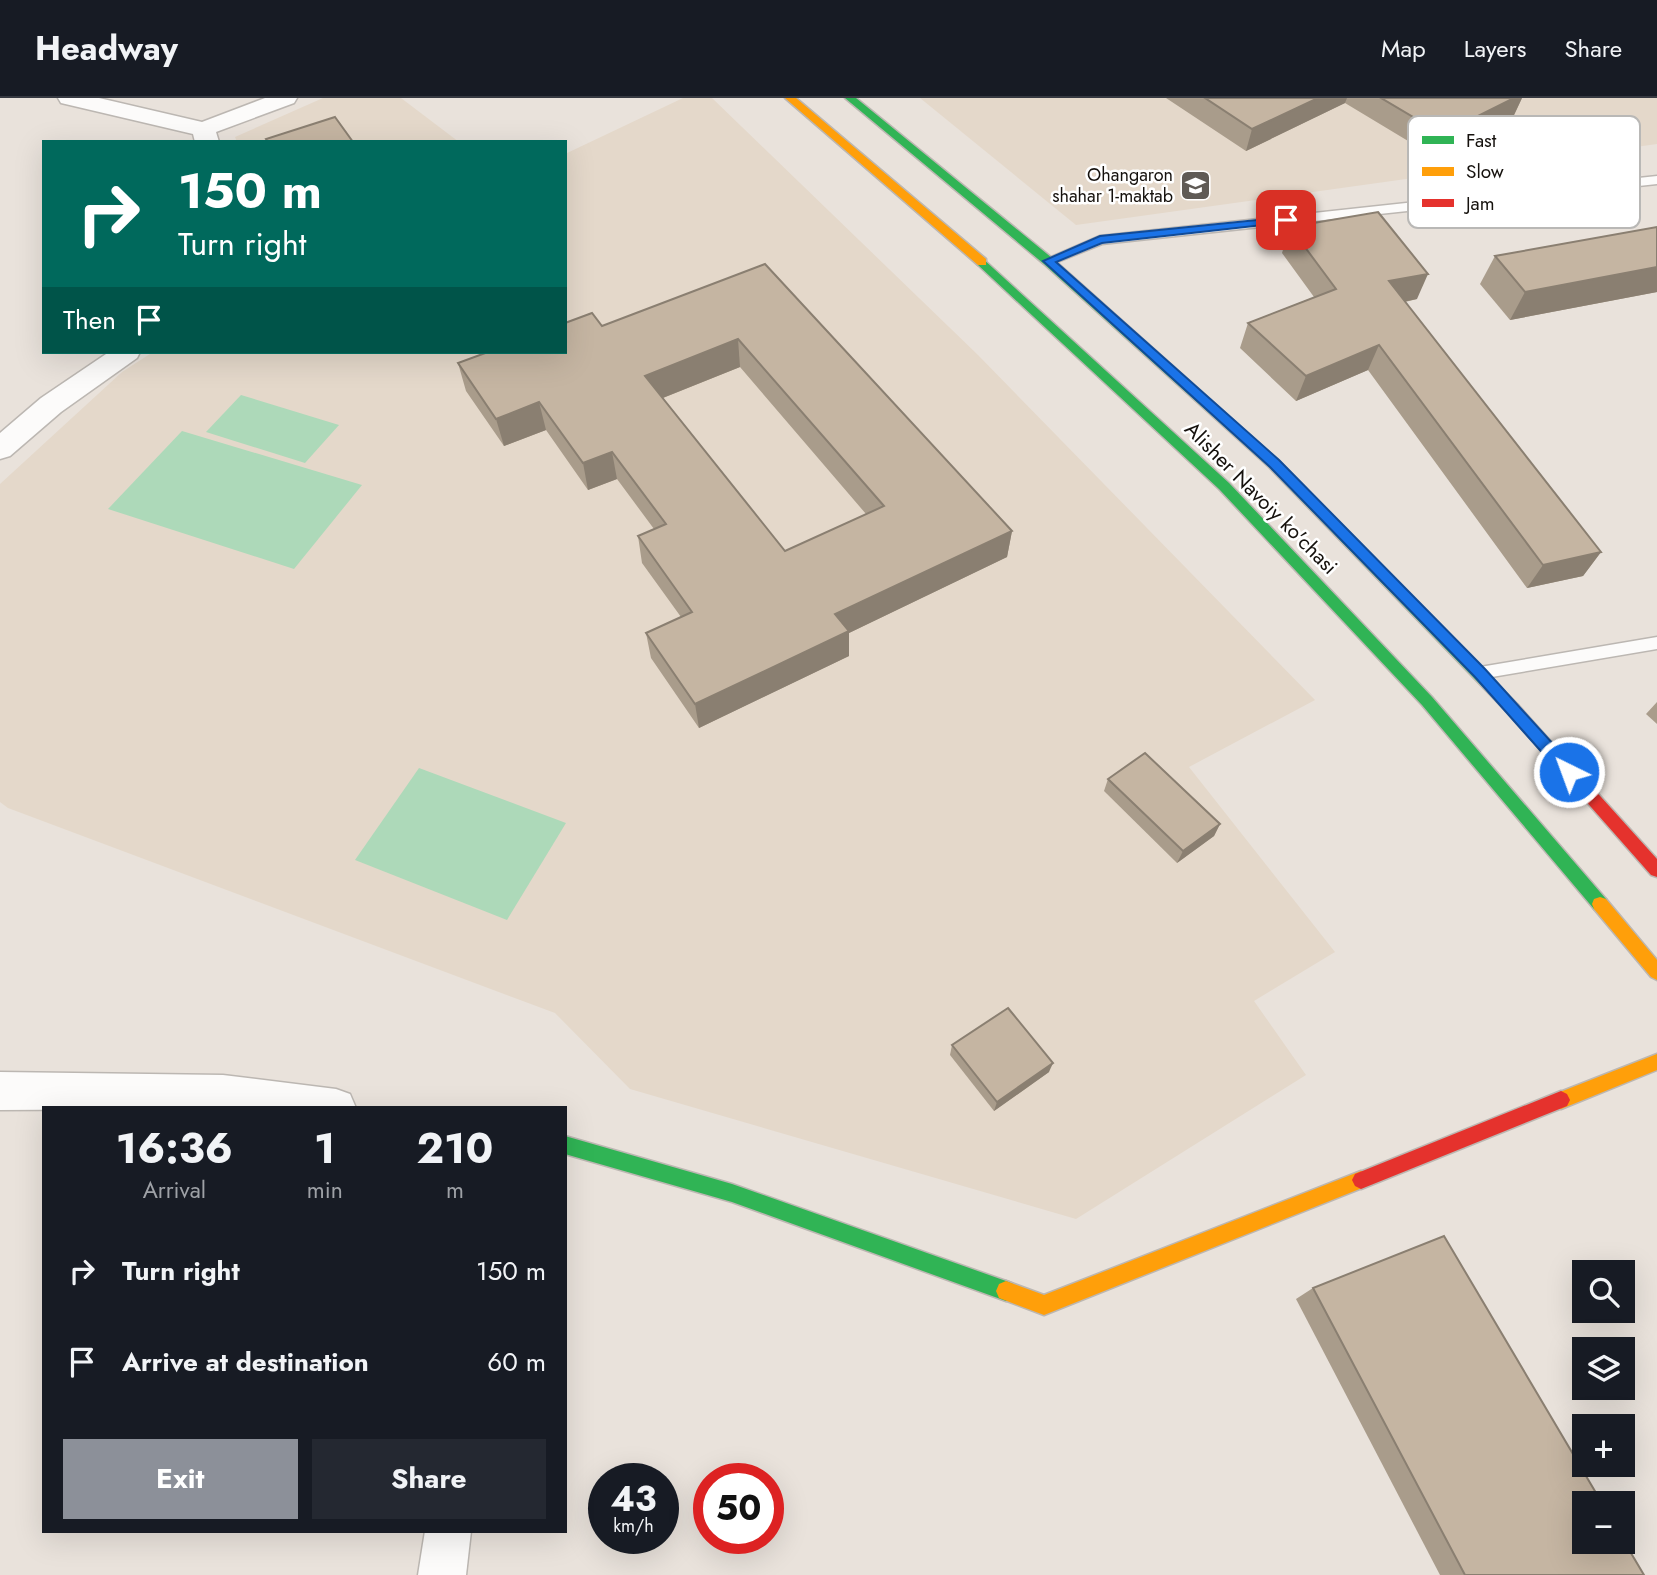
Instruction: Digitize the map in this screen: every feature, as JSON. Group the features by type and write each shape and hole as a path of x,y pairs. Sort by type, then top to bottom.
{"main road":[{"name":"Alisher Navoiy ko'chasi","path":"790,98 993,271 1231,483 1427,701 1657,972"},
{"name":"Alisher Navoiy ko'chasi","path":"850,98 1048,261 1268,466 1480,673 1657,870"},
{"path":"567,1146 732,1193 1044,1305 1657,1062"}],"street":[{"path":"69,98 205,135 286,98"},
{"path":"0,449 51,405 124,354"},
{"path":"0,1091 223,1094 320,1106"},
{"path":"442,1575 448,1533"}],"lane":[{"path":"1048,261 1100,240 1408,207"},
{"path":"1480,673 1657,643"}],"shaded area":[{"path":"323,98 401,98 456,140 236,140 235,137"},
{"path":"683,98 712,98 978,355 1315,700 1189,767 1335,952 1254,1001 1306,1075 1076,1219 630,1089 555,1013 8,808 0,802 0,484 122,372 150,354 567,354 567,153"},
{"name":"Ohangaron shahar 1-maktab","path":"920,98 1657,98 1657,144 1640,146 1640,116 1408,116 1408,179 1076,225"}],"green space":[{"path":"241,395 339,425 305,463 206,432"},
{"path":"182,431 362,485 294,569 108,509"},
{"path":"419,768 566,823 507,920 355,860"}],"building":[{"path":"1205,98 1318,98 1252,129"},
{"path":"1381,98 1514,98 1478,116 1412,116"},
{"path":"335,117 352,140 267,140"},
{"path":"1378,212 1428,274 1389,281 1601,552 1543,565 1379,345 1306,376 1248,323 1336,289 1290,227"},
{"path":"1657,227 1657,267 1525,292 1495,256"},
{"path":"765,264 1012,531 835,614 849,631 695,704 646,633 692,612 638,536 666,524 612,452 583,463 539,402 496,419 458,363 483,354 567,354 567,322 592,313 602,326","holes":["738,339 884,506 785,551 645,376"]},
{"path":"1145,753 1220,824 1183,851 1108,779"},
{"path":"1008,1008 1053,1063 997,1102 952,1045"},
{"path":"1444,1236 1572,1452 1572,1477 1587,1477 1595,1491 1572,1491 1572,1554 1632,1554 1644,1575 1465,1575 1313,1288"}],"traffic: fast":[{"path":"850,98 1048,261 1274,464 1513,709"},
{"path":"982,262 1224,486 1427,701 1600,904"},
{"path":"567,1146 732,1193 1006,1291"}],"traffic: slow":[{"path":"790,98 982,262"},
{"path":"1600,904 1657,972"},
{"path":"1561,1100 1657,1062"},
{"path":"1006,1291 1044,1305 1361,1180"}],"traffic: jam":[{"path":"1513,709 1657,870"},
{"path":"1361,1180 1561,1100"}],"place":[{"name":"Ohangaron shahar 1-maktab","path":"1196,185"}],"route":[{"path":"1286,220 1100,240 1048,261 1274,464 1480,673 1569,772"}]}
